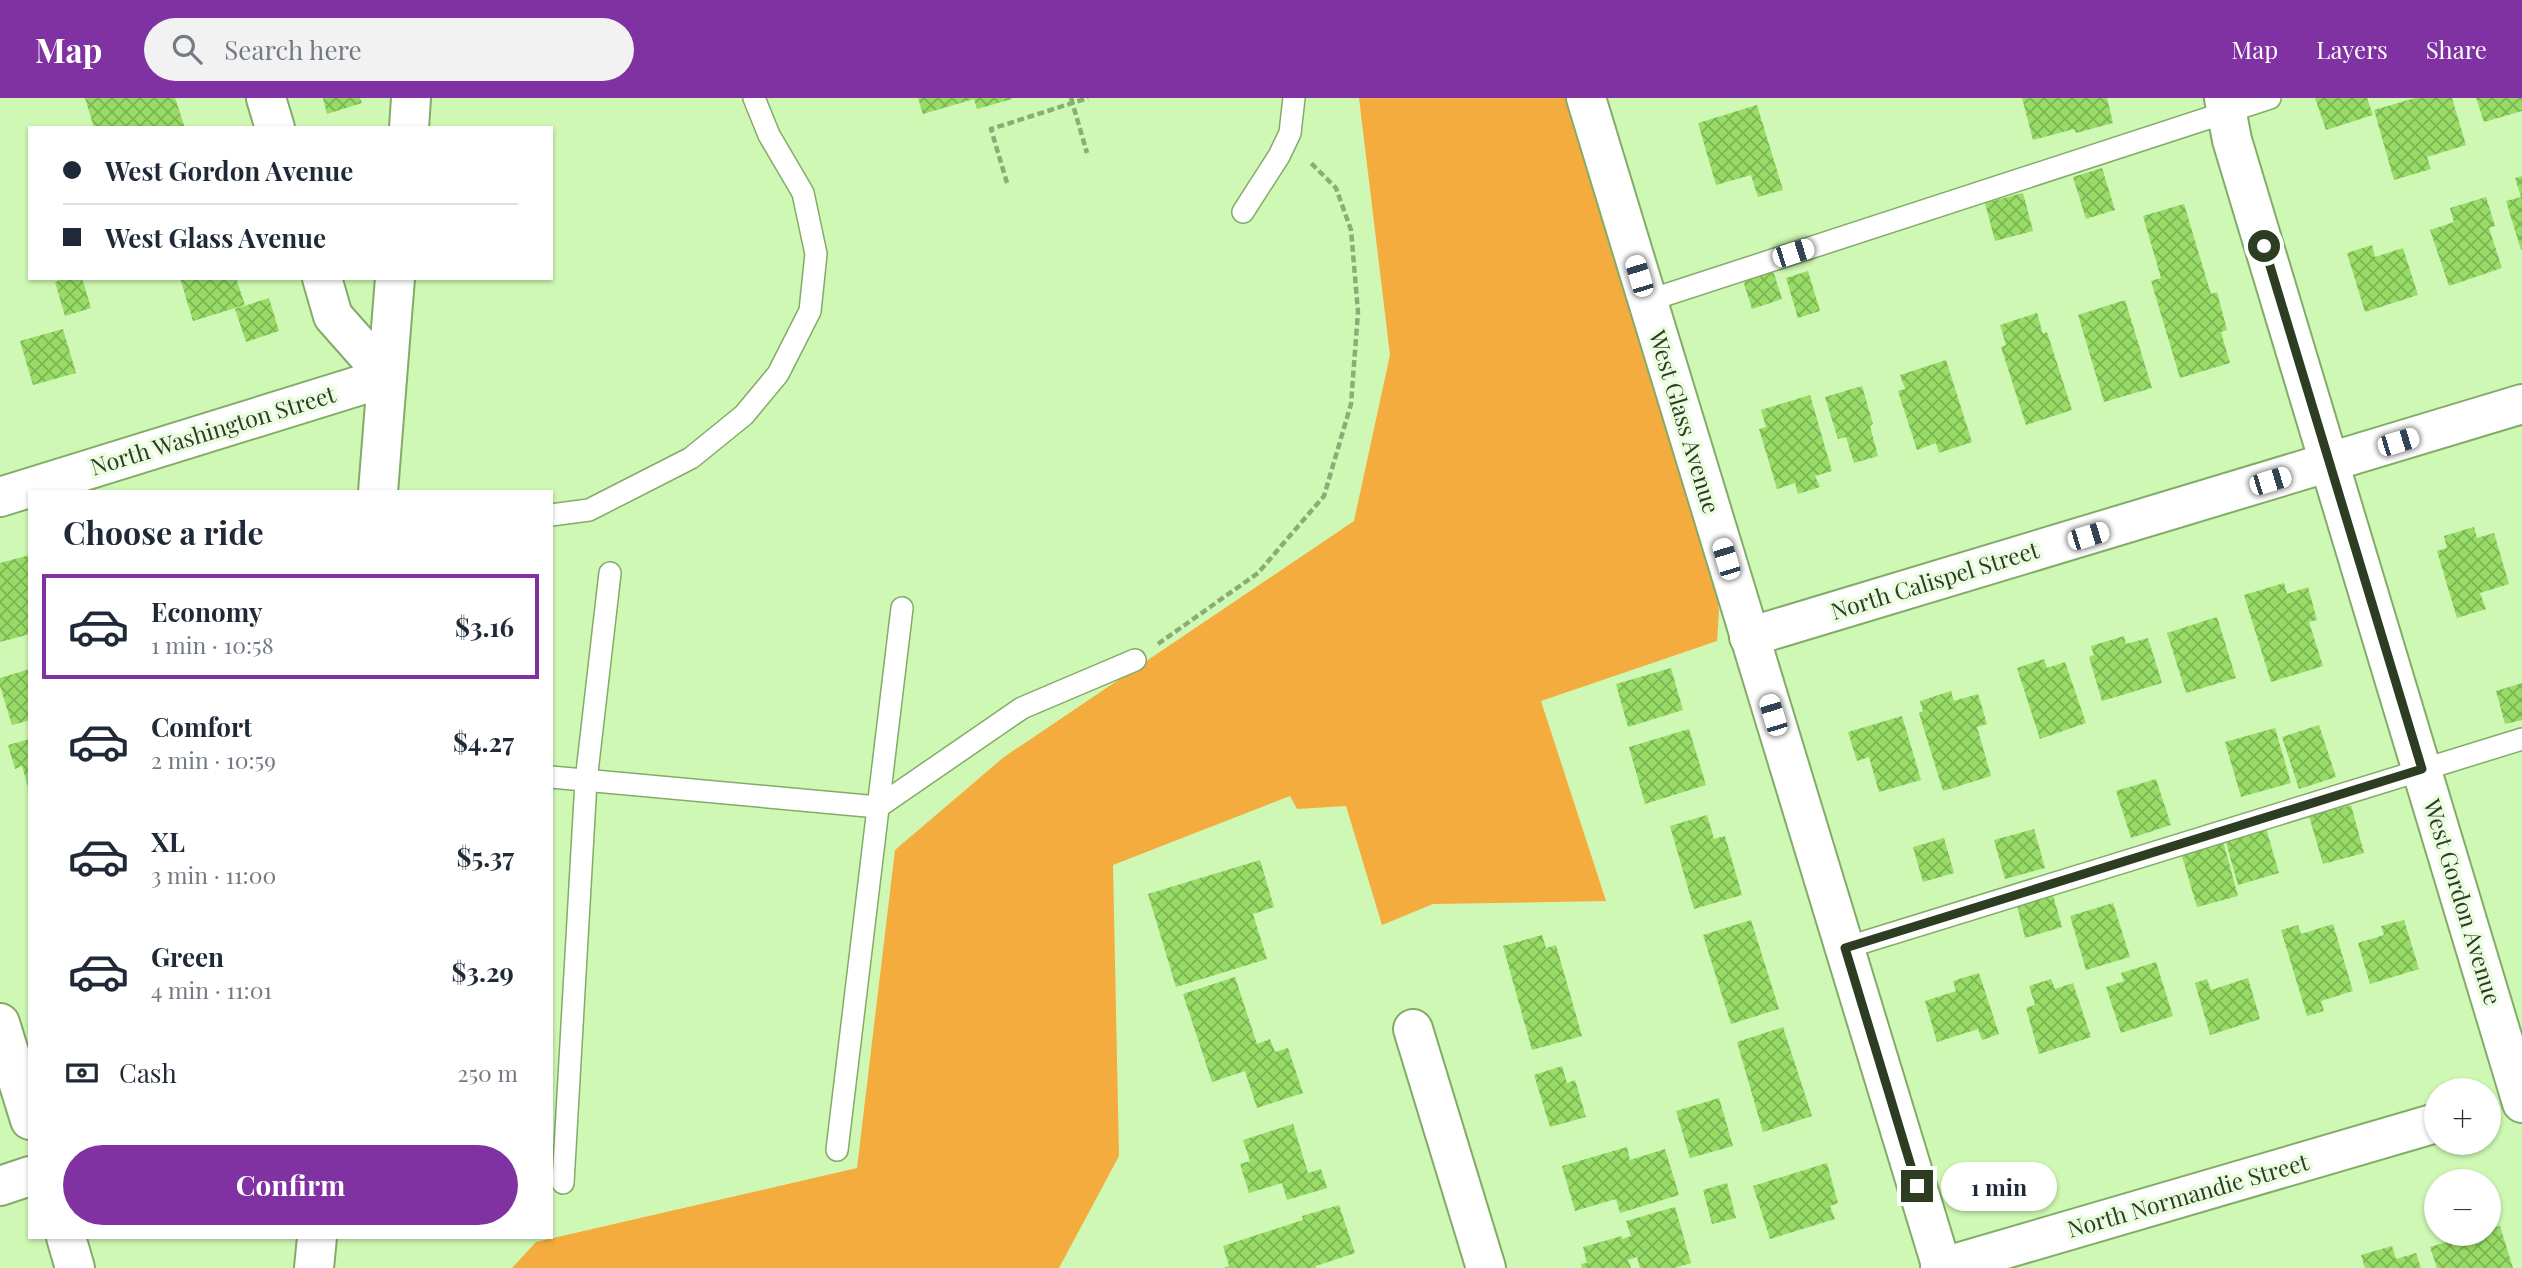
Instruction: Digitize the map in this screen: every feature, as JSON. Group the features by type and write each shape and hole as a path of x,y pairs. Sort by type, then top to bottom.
{"street":[{"path":"266,98 274,126"},
{"path":"409,126 411,98"},
{"name":"West Glass Avenue","path":"1586,98 1942,1268"},
{"name":"West Gordon Avenue","path":"2225,105 2232,140 2422,769 2513,1102"},
{"path":"322,280 333,316 387,377"},
{"path":"378,490 395,280"},
{"name":"North Washington Street","path":"0,497 387,377"},
{"name":"North Calispel Street","path":"1749,637 2522,404"},
{"path":"0,1023 28,1114"},
{"path":"1413,1029 1486,1268"},
{"name":"North Normandie Street","path":"1942,1268 2424,1127"},
{"path":"0,1185 28,1177"},
{"path":"67,1239 75,1268"},
{"path":"314,1268 317,1239"}],"lane":[{"path":"553,515 589,510 691,458 744,415 778,374 810,311 816,254 803,193 769,135 754,98"},
{"path":"1243,212 1285,145 1290,133 1294,98"},
{"path":"1647,301 2225,105 2270,98"},
{"path":"563,1183 586,780 610,573"},
{"path":"837,1150 902,608"},
{"path":"553,777 878,807 1021,708 1135,660"},
{"path":"1845,948 2522,739"}],"path":[{"path":"1007,183 991,129 1072,100 1088,98"},
{"path":"1072,100 1087,153"},
{"path":"1135,660 1258,573 1324,496 1351,404 1358,312 1351,230 1336,188 1307,158 1285,145"}],"shaded area":[{"path":"1359,98 1567,98 1717,595 1719,611 1717,641 1541,701 1606,901 1433,904 1382,925 1346,806 1297,809 1290,796 1113,865 1119,1156 1059,1268 512,1268 536,1242 857,1168 895,850 1004,757 1354,521 1390,355"}],"building":[{"path":"85,98 175,98 184,126 93,126"},
{"path":"323,98 360,98 362,103 327,114"},
{"path":"918,98 1012,99 977,109 974,99 923,114"},
{"path":"2022,98 2107,98 2113,123 2076,133 2074,129 2033,140"},
{"path":"2315,98 2367,98 2373,115 2326,130"},
{"path":"2415,98 2452,98 2466,145 2427,157 2431,169 2394,180 2374,110"},
{"path":"2476,98 2522,98 2522,111 2484,122"},
{"path":"1757,105 1783,190 1758,197 1751,175 1716,185 1698,123"},
{"path":"2102,168 2115,210 2086,219 2073,177"},
{"path":"2522,176 2521,250 2506,201 2521,197 2515,178"},
{"path":"2023,193 2033,231 1995,241 1985,203"},
{"path":"2486,197 2495,226 2489,228 2502,268 2449,286 2430,230 2454,222 2450,208"},
{"path":"2184,204 2211,294 2217,292 2227,330 2221,332 2230,363 2180,378 2151,281 2161,278 2143,216"},
{"path":"2372,245 2375,257 2403,248 2418,295 2365,312 2347,253"},
{"path":"1771,264 1782,299 1752,309 1741,274"},
{"path":"1808,271 1820,311 1798,318 1786,278"},
{"path":"83,280 91,308 65,316 55,282"},
{"path":"181,280 237,280 245,305 193,321"},
{"path":"269,298 279,331 246,342 235,309"},
{"path":"2125,300 2152,388 2104,402 2078,315"},
{"path":"2037,313 2043,334 2047,332 2072,410 2026,425 2001,347 2006,345 2000,325"},
{"path":"63,329 76,373 33,385 20,341"},
{"path":"1946,360 1972,442 1939,453 1936,443 1917,450 1898,391 1905,389 1900,375"},
{"path":"1862,386 1873,424 1870,426 1878,456 1854,463 1846,437 1838,439 1825,397"},
{"path":"1810,395 1832,471 1815,476 1820,487 1798,494 1795,483 1777,489 1759,429 1766,427 1761,410"},
{"path":"2474,527 2477,538 2494,533 2509,584 2480,593 2486,609 2457,618 2437,551 2447,548 2444,536"},
{"path":"28,556 28,635 0,642 0,563"},
{"path":"2284,583 2287,594 2308,587 2317,620 2309,622 2323,666 2271,682 2244,595"},
{"path":"2217,617 2236,678 2186,693 2167,633"},
{"path":"2124,636 2126,644 2148,638 2162,683 2102,701 2089,657 2094,655 2091,646"},
{"path":"2044,659 2047,668 2065,662 2086,723 2040,739 2017,668"},
{"path":"1671,668 1683,710 1628,727 1616,684"},
{"path":"28,670 28,721 12,725 0,678"},
{"path":"2522,683 2522,720 2505,724 2496,691"},
{"path":"1951,691 1954,701 1978,694 1987,724 1977,727 1991,776 1943,791 1919,713 1923,711 1920,701"},
{"path":"1902,716 1921,780 1879,792 1869,757 1857,761 1848,732"},
{"path":"2319,725 2336,777 2299,789 2282,737"},
{"path":"2275,728 2291,783 2241,797 2225,742"},
{"path":"1689,729 1706,785 1645,804 1629,747"},
{"path":"28,740 28,787 22,766 15,769 8,745"},
{"path":"2156,779 2171,825 2131,838 2116,791"},
{"path":"2351,805 2364,853 2323,864 2309,816"},
{"path":"1707,815 1714,839 1725,836 1742,895 1694,909 1670,826"},
{"path":"2266,828 2279,873 2238,885 2225,839"},
{"path":"2034,829 2045,868 2005,879 1994,840"},
{"path":"1944,838 1954,873 1923,882 1913,847"},
{"path":"2223,841 2238,896 2197,907 2181,853"},
{"path":"1260,860 1274,907 1253,914 1267,959 1176,987 1148,894"},
{"path":"2053,895 2062,927 2025,938 2017,905"},
{"path":"2113,903 2130,957 2086,970 2070,916"},
{"path":"1751,920 1779,1009 1731,1024 1703,935"},
{"path":"2404,920 2419,969 2370,984 2358,943 2384,935 2381,926"},
{"path":"2333,924 2353,991 2321,1001 2324,1011 2307,1016 2281,930 2298,925 2301,934"},
{"path":"1542,935 1546,948 1556,945 1582,1036 1532,1050 1503,946"},
{"path":"2156,962 2173,1016 2121,1033 2106,987 2124,981 2121,973"},
{"path":"1979,973 1999,1034 1982,1040 1978,1029 1937,1042 1925,1001 1956,991 1953,981"},
{"path":"1235,977 1257,1044 1270,1039 1275,1052 1288,1048 1303,1093 1257,1108 1245,1071 1212,1082 1183,994"},
{"path":"2248,978 2260,1019 2210,1035 2195,983 2207,979 2211,990"},
{"path":"2051,979 2055,989 2073,983 2091,1037 2039,1054 2026,1008 2035,1005 2029,986"},
{"path":"1783,1027 1812,1116 1763,1132 1737,1042"},
{"path":"1562,1066 1567,1083 1575,1080 1586,1117 1550,1127 1534,1075"},
{"path":"1719,1098 1733,1146 1690,1158 1676,1111"},
{"path":"1293,1124 1308,1173 1321,1169 1327,1188 1287,1200 1282,1183 1249,1193 1240,1164 1250,1161 1243,1140"},
{"path":"1627,1147 1630,1160 1665,1149 1679,1195 1620,1213 1616,1199 1575,1211 1562,1166"},
{"path":"1827,1163 1838,1203 1830,1206 1835,1219 1770,1239 1753,1186"},
{"path":"1727,1183 1736,1218 1712,1224 1703,1190"},
{"path":"1339,1205 1355,1253 1316,1268 1224,1268 1229,1266 1223,1246 1303,1220 1302,1216"},
{"path":"1675,1207 1691,1263 1675,1268 1640,1268 1637,1257 1628,1260 1631,1268 1582,1268 1581,1264 1587,1263 1583,1247 1631,1236 1626,1221"},
{"path":"2501,1229 2513,1268 2437,1268 2430,1247 2501,1246"},
{"path":"2392,1246 2396,1259 2416,1253 2421,1268 2365,1268 2361,1255"}],"route":[{"path":"1917,1186 1845,948 2422,769 2264,246"}]}
